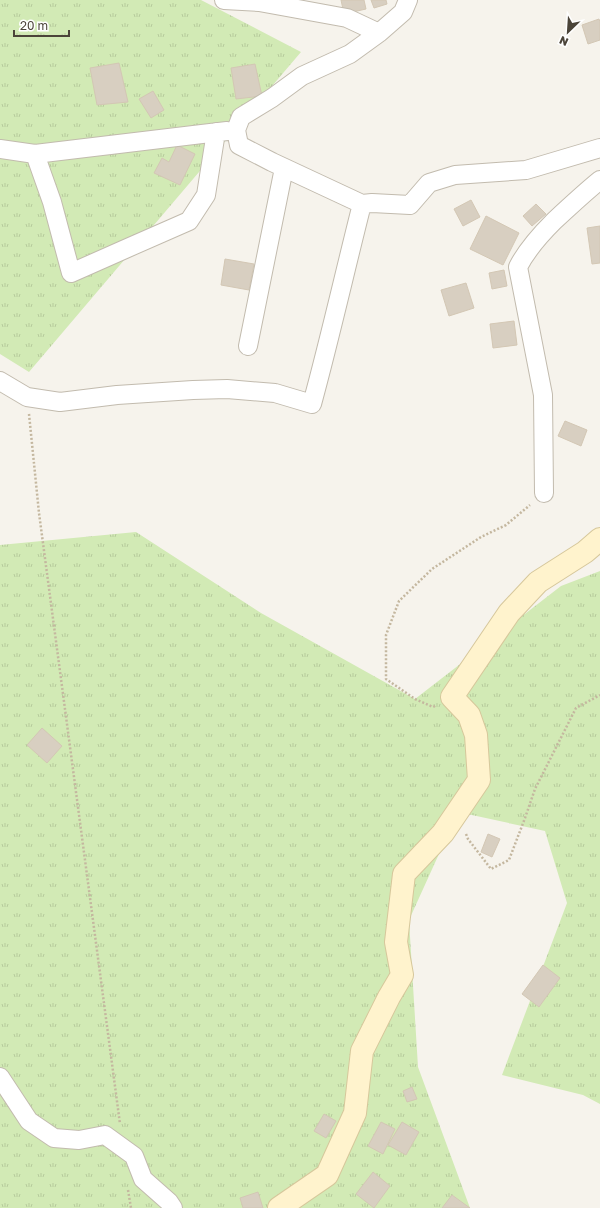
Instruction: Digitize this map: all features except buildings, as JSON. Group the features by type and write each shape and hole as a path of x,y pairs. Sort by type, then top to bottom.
{"street":[{"path":"224,0 259,2 347,18 379,33"},
{"path":"408,0 403,12 379,33 350,54 302,76 272,98 240,117 236,130 238,145 362,204 372,203 410,205 429,183 455,176 526,170 600,148"},
{"path":"0,150 35,154 236,130"},
{"path":"35,154 52,202 71,273 190,221 206,194 216,132"},
{"path":"248,346 284,168"},
{"path":"544,493 543,395 518,267 524,255 538,238 585,192 600,180"},
{"path":"0,381 26,396 60,402 117,395 227,389 275,394 312,404 325,357 362,204"},
{"path":"279,1208 327,1175 355,1113 362,1051 389,997 402,975 396,942 404,874 443,833 479,780 476,735 469,715 452,697 508,613 538,582 585,552 600,539"},
{"path":"0,1077 29,1121 54,1138 79,1140 104,1135 134,1156 144,1179 169,1202 173,1208"}],"path":[{"path":"26,396 31,423 40,520 120,1129"},
{"path":"452,697 433,707 415,699 386,680 386,635 399,601 432,569 481,537 506,525 544,493"},
{"path":"457,812 468,839 491,869 509,860 535,789 576,708 600,695"},
{"path":"128,1184 131,1208"}],"green space":[{"path":"0,0 201,0 301,52 29,372 0,354"},
{"path":"136,532 261,613 415,699 561,586 600,571 600,1104 583,1095 502,1075 567,903 545,831 458,812 409,920 418,1067 470,1208 0,1208 0,545"}]}
